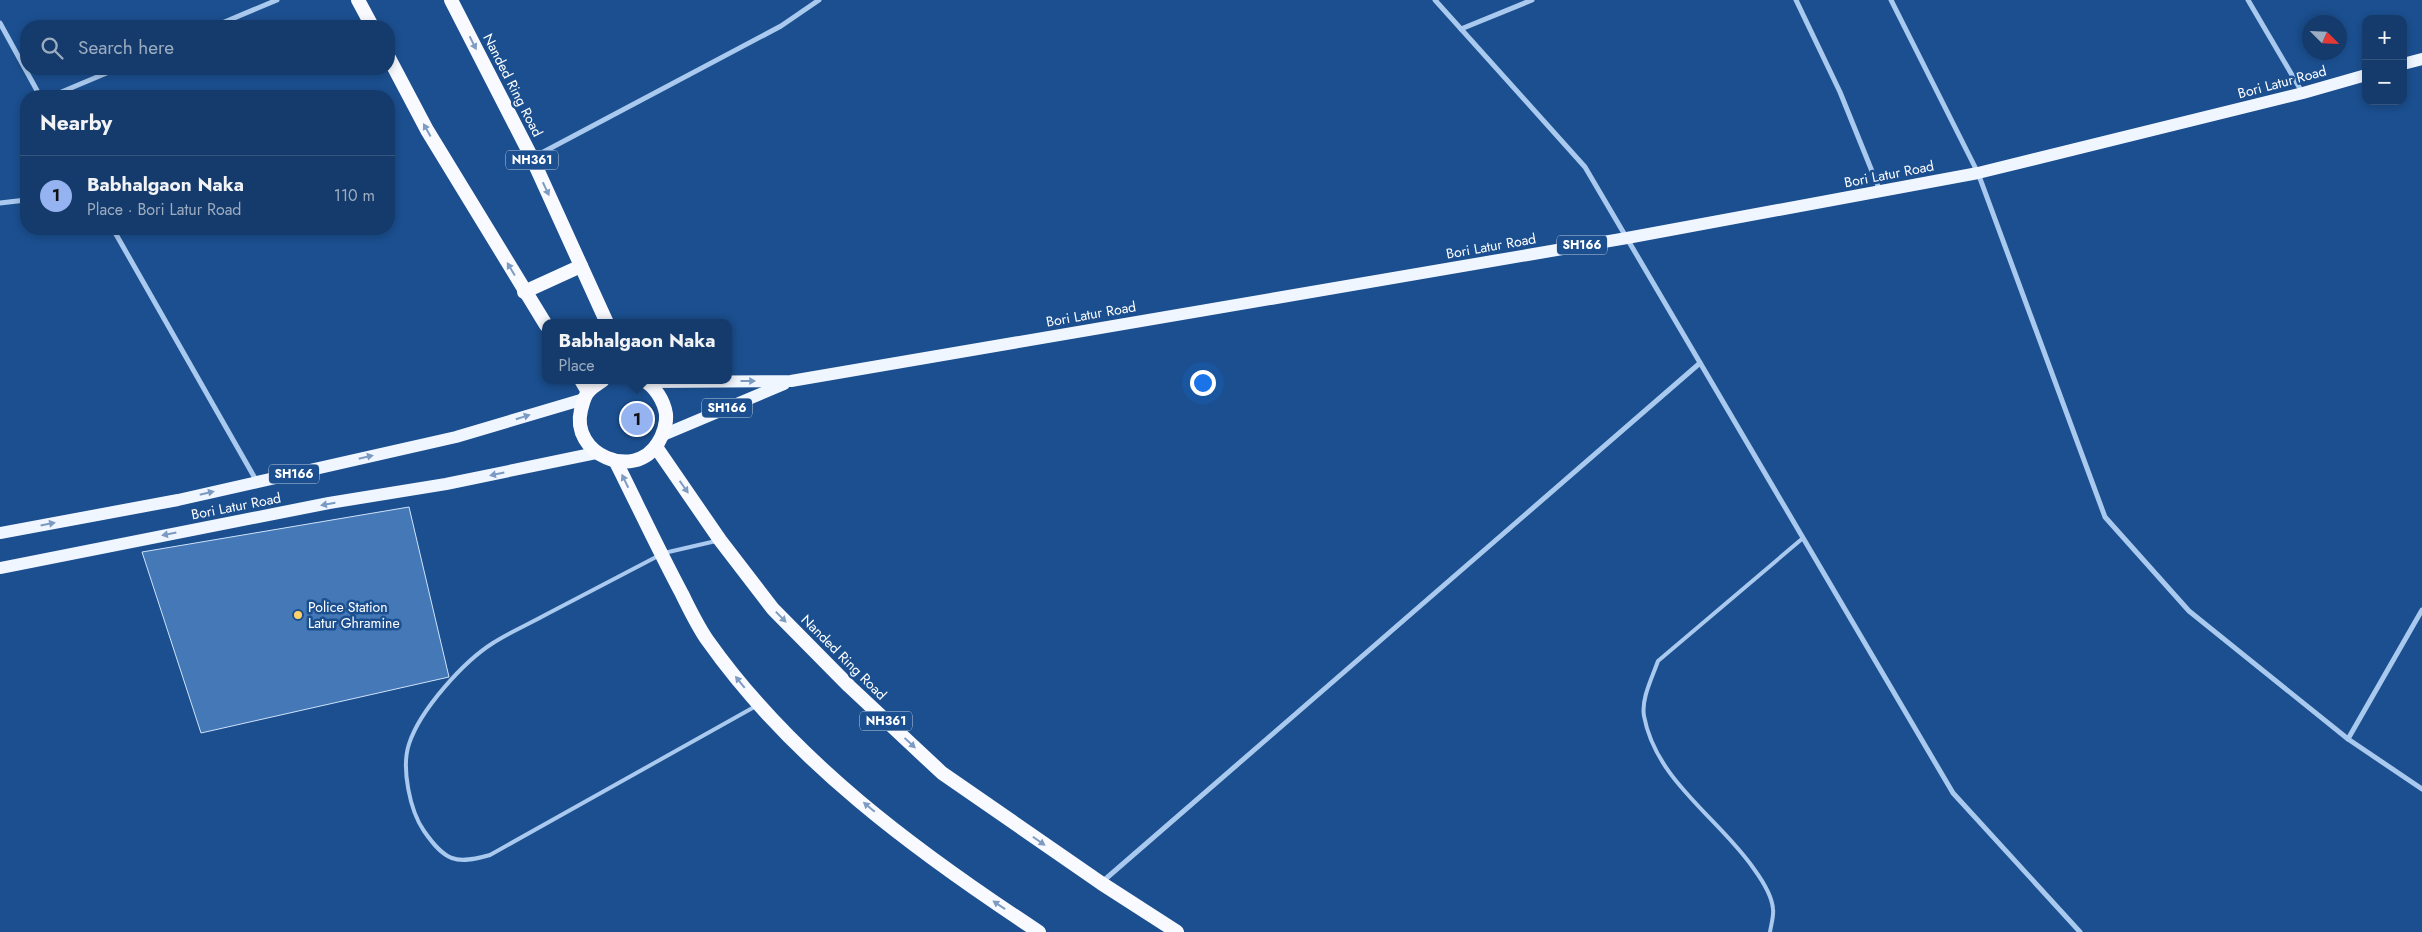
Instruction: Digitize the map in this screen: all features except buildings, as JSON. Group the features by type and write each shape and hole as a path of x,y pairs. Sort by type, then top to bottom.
{"highway":[{"path":"358,0 369,20"},
{"name":"Nanded Ring Road","path":"455,1 532,158 604,319"},
{"path":"395,69 427,130 542,319"},
{"path":"524,292 581,266"},
{"path":"595,384 584,390 579,418 583,437 596,453 616,462 638,460 659,441 666,415 660,396 648,384"},
{"name":"Nanded Ring Road","path":"659,441 720,540 773,609 849,686 942,773 1100,883 1177,932"},
{"path":"616,462 660,554 707,640 759,705 819,765 929,857 1035,931"}],"main road":[{"name":"Bori Latur Road","path":"732,381 791,381 1627,238 1978,173 2303,93 2362,76"},
{"name":"Bori Latur Road","path":"659,441 791,381"},
{"name":"Bori Latur Road","path":"0,533 178,500 456,437 584,390"},
{"name":"Bori Latur Road","path":"0,568 329,503 446,484 596,453"}],"street":[{"path":"230,20 277,0"},
{"path":"532,158 781,26 819,0"},
{"path":"1435,0 1585,167 1953,793 2080,932"},
{"path":"1461,28 1532,0"},
{"path":"1796,0 1840,92 1880,191"},
{"path":"1891,0 1978,173 2105,517 2189,611 2348,739 2422,789"},
{"path":"2248,0 2303,93"},
{"path":"0,23 20,60"},
{"path":"28,75 37,90"},
{"path":"66,90 102,75"},
{"path":"0,203 20,201"},
{"path":"116,235 257,482"},
{"path":"1100,883 1700,363"},
{"path":"2348,739 2422,610"}],"lane":[{"path":"1770,932 1773,909 1764,883 1744,854 1675,780 1657,753 1644,715 1647,690 1658,662 1803,538"},
{"path":"720,540 660,554 492,643 466,665 427,710 408,745 406,777 416,820 436,848 454,861 470,861 490,856 759,705"}],"place":[{"name":"Babhalgaon Naka","path":"637,419"},
{"name":"Police Station Latur Ghramine","path":"298,615"}]}
